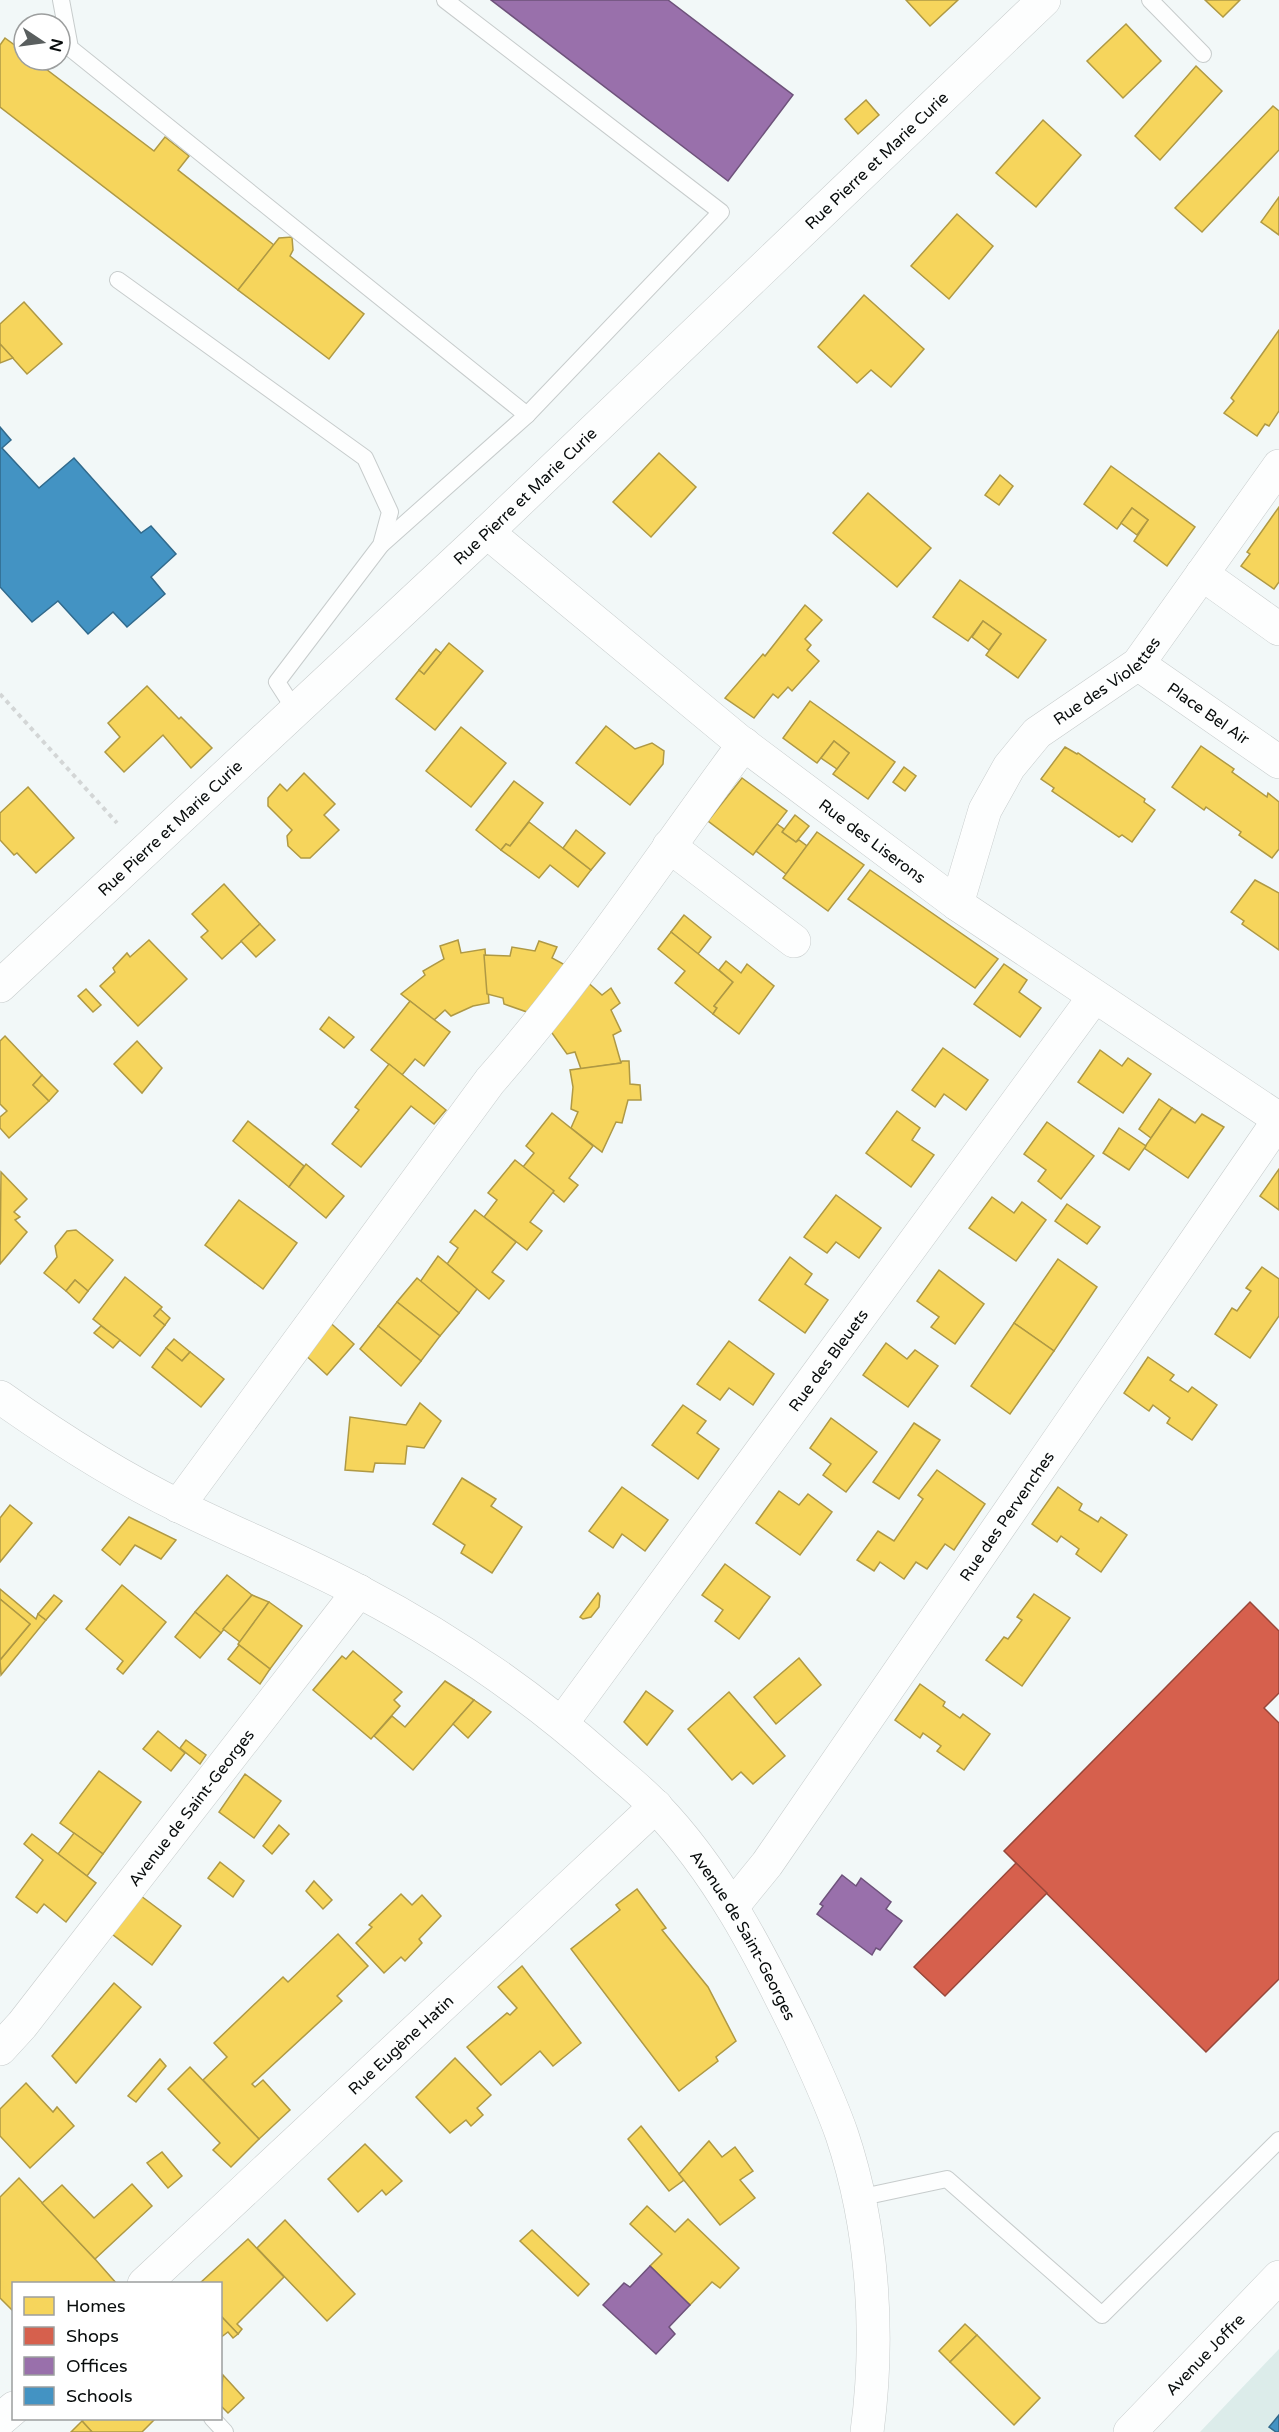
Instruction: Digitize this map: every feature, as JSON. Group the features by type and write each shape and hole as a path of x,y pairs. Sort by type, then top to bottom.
{"street":[{"name":"Rue Pierre et Marie Curie","path":"0,986 487,532 1044,0"},
{"name":"Rue des Violettes","path":"957,904 985,810 1009,767 1037,733 1138,664 1279,466"},
{"name":"Rue des Liserons","path":"487,532 744,744 957,904 1279,1120"},
{"path":"1202,574 1279,629"},
{"name":"Place Bel Air","path":"1138,664 1279,762"},
{"path":"178,1506 490,1081 530,1036 608,933 744,744"},
{"path":"669,846 794,941"},
{"name":"Rue des Bleuets","path":"562,1723 1094,997"},
{"name":"Rue des Pervenches","path":"732,1907 767,1864 1279,1120"},
{"name":"Avenue de Saint-Georges","path":"0,1397 62,1441 178,1506 359,1591 502,1676 562,1723 656,1806 732,1907 763,1962 822,2084 843,2137 858,2199 868,2256 873,2333 867,2432"},
{"name":"Avenue de Saint-Georges","path":"0,2049 22,2025 359,1591"},
{"name":"Rue Eugène Hatin","path":"145,2282 656,1806"},
{"name":"Avenue Joffre","path":"1130,2432 1279,2277"},
{"path":"0,2421 12,2410"}],"lane":[{"path":"61,0 70,48 527,415"},
{"path":"295,710 277,682 381,545 527,415 721,212 444,0"},
{"path":"1150,0 1203,54"},
{"path":"118,280 365,458 390,512 381,545"},
{"path":"858,2199 947,2179 1102,2314 1279,2140"},
{"path":"214,2420 225,2432"}],"path":[{"path":"0,694 143,853"}],"shaded area":[{"path":"1279,2349 1279,2432 1200,2432"}],"building: Homes":[{"path":"906,0 958,0 930,26"},
{"path":"1205,0 1240,0 1223,17"},
{"path":"1126,24 1161,61 1123,98 1087,61"},
{"path":"5,38 12,43 12,72 50,72 154,151 165,137 189,156 178,170 274,245 238,290 0,107 0,45"},
{"path":"1196,66 1222,91 1160,160 1135,136"},
{"path":"866,100 879,115 858,134 845,119"},
{"path":"1273,106 1279,111 1279,150 1202,232 1175,208"},
{"path":"1043,120 1081,155 1036,207 996,173"},
{"path":"1279,197 1279,235 1261,222"},
{"path":"957,214 993,246 949,299 911,266"},
{"path":"292,237 293,250 290,256 364,314 329,359 238,290 279,238"},
{"path":"864,295 924,349 891,387 871,370 857,383 818,347"},
{"path":"24,302 62,344 27,374 0,344 0,324"},
{"path":"1279,330 1279,411 1269,426 1265,424 1257,436 1224,413 1234,401 1231,398"},
{"path":"0,344 13,358 0,363"},
{"path":"659,453 696,487 651,537 613,502"},
{"path":"1111,466 1195,527 1167,566 1134,541 1148,520 1132,508 1117,529 1084,504"},
{"path":"1000,475 1013,486 999,505 985,495"},
{"path":"868,493 931,548 897,587 833,533"},
{"path":"1279,507 1279,582 1274,589 1241,566 1250,554 1247,552"},
{"path":"1132,508 1148,520 1137,535 1121,523"},
{"path":"960,580 1046,640 1018,678 986,655 1001,634 983,621 968,641 933,617"},
{"path":"805,605 822,620 805,639 811,645 807,650 819,661 792,691 788,687 778,698 773,694 754,718 725,698 763,654 765,656"},
{"path":"983,621 1001,634 989,650 972,637"},
{"path":"449,643 483,671 435,730 396,699 419,670 424,674"},
{"path":"436,649 441,653 424,674 419,670"},
{"path":"147,686 212,748 191,768 163,735 124,772 105,752 120,737 108,723"},
{"path":"810,701 895,762 868,799 833,774 849,753 834,741 817,763 783,738"},
{"path":"606,726 635,749 652,743 664,751 663,764 630,805 576,763"},
{"path":"461,727 506,763 471,807 426,771"},
{"path":"834,741 849,753 837,769 821,758"},
{"path":"1201,746 1234,769 1232,772 1267,797 1268,793 1279,802 1279,849 1272,858 1239,835 1241,832 1206,807 1204,810 1172,787"},
{"path":"1065,747 1078,753 1145,799 1144,802 1155,810 1132,842 1122,835 1119,837 1052,791 1054,788 1041,779"},
{"path":"904,767 916,776 905,791 893,782"},
{"path":"304,773 335,804 324,815 339,830 310,858 301,858 288,846 287,836 292,830 268,806 268,798 280,784 287,791"},
{"path":"742,778 787,811 753,855 708,821"},
{"path":"514,781 543,803 510,846 506,844 501,850 476,830"},
{"path":"28,787 74,838 36,873 17,853 14,855 0,840 0,813"},
{"path":"795,815 809,826 796,842 782,832"},
{"path":"529,822 591,870 578,887 550,865 539,878 501,850 506,844 510,846"},
{"path":"777,824 784,829 782,832 796,842 799,840 807,846 786,874 756,851"},
{"path":"576,830 605,853 591,870 563,848"},
{"path":"817,832 864,865 828,911 783,878"},
{"path":"870,870 998,959 975,988 848,899"},
{"path":"1255,880 1279,893 1279,950 1242,924 1244,921 1231,912"},
{"path":"224,884 260,924 222,959 201,937 208,931 192,914"},
{"path":"684,915 711,937 698,954 671,932"},
{"path":"260,924 275,940 256,957 241,941"},
{"path":"671,932 733,982 714,1006 717,1008 713,1014 675,983 685,971 658,949"},
{"path":"149,940 187,979 138,1026 100,986 115,972 113,968 127,953 130,957"},
{"path":"458,940 461,953 485,949 489,1003 473,1006 451,1016 445,1010 434,1020 401,994 425,975 423,971 444,959 440,946"},
{"path":"539,941 557,947 552,958 565,965 527,1012 504,1004 503,998 487,994 484,955 510,956 512,947 535,951"},
{"path":"726,961 741,973 747,964 774,986 739,1034 713,1014 717,1008 714,1006 733,982 719,970"},
{"path":"1004,964 1027,980 1019,992 1041,1008 1020,1037 974,1004"},
{"path":"584,979 602,995 611,988 620,1003 611,1010 621,1031 613,1035 621,1063 581,1069 575,1052 567,1054 547,1026"},
{"path":"86,989 101,1005 93,1012 78,996"},
{"path":"410,1001 450,1032 424,1066 415,1059 402,1075 371,1050"},
{"path":"329,1017 354,1037 344,1048 320,1029"},
{"path":"5,1036 42,1075 33,1085 49,1101 9,1138 0,1128 0,1117 7,1111 0,1104 0,1041"},
{"path":"137,1041 162,1068 142,1093 114,1064"},
{"path":"943,1048 988,1080 966,1110 944,1094 935,1107 912,1090"},
{"path":"1100,1050 1122,1066 1128,1058 1151,1074 1123,1113 1078,1082"},
{"path":"629,1061 630,1084 640,1085 641,1100 628,1100 622,1123 616,1122 602,1152 571,1128 578,1112 571,1109 573,1087 570,1070 621,1063"},
{"path":"389,1064 446,1110 434,1124 411,1106 361,1167 332,1144 359,1110 355,1107"},
{"path":"42,1075 58,1091 49,1101 33,1085"},
{"path":"1159,1099 1172,1108 1151,1138 1139,1129"},
{"path":"1172,1108 1195,1123 1202,1114 1224,1127 1188,1178 1144,1148"},
{"path":"897,1111 920,1128 912,1140 934,1155 911,1187 866,1153"},
{"path":"552,1113 593,1146 569,1178 578,1185 564,1202 523,1167 534,1153 526,1146"},
{"path":"248,1121 304,1166 289,1187 233,1141"},
{"path":"1047,1122 1094,1156 1061,1199 1038,1181 1046,1170 1024,1154"},
{"path":"1119,1128 1146,1146 1129,1170 1103,1153"},
{"path":"515,1160 554,1191 530,1222 542,1231 527,1250 484,1217 497,1200 488,1193"},
{"path":"306,1164 344,1196 326,1218 289,1187"},
{"path":"1279,1169 1279,1210 1260,1196"},
{"path":"1,1172 27,1199 14,1212 20,1217 15,1220 27,1232 0,1264"},
{"path":"836,1195 881,1228 859,1258 836,1242 827,1253 804,1237"},
{"path":"992,1197 1014,1213 1022,1202 1046,1220 1016,1261 969,1228"},
{"path":"239,1200 297,1243 263,1289 205,1245"},
{"path":"1067,1204 1100,1227 1087,1244 1055,1221"},
{"path":"475,1210 516,1242 492,1272 504,1281 489,1299 447,1264 458,1248 450,1242"},
{"path":"76,1230 113,1260 88,1291 75,1280 66,1291 44,1273 57,1257 55,1246 67,1231"},
{"path":"438,1256 477,1289 459,1313 420,1282"},
{"path":"790,1257 812,1274 805,1284 828,1300 805,1333 759,1300"},
{"path":"1058,1259 1097,1287 1054,1351 1014,1323"},
{"path":"1262,1267 1279,1279 1279,1316 1250,1358 1215,1334 1232,1308 1237,1311 1251,1291 1246,1288"},
{"path":"939,1270 984,1304 955,1344 931,1327 939,1317 917,1301"},
{"path":"125,1277 162,1307 154,1316 165,1325 140,1356 93,1319"},
{"path":"417,1278 459,1313 440,1336 397,1302"},
{"path":"75,1280 88,1291 79,1303 66,1291"},
{"path":"397,1302 440,1336 421,1361 378,1326"},
{"path":"160,1309 170,1318 165,1325 154,1316"},
{"path":"325,1318 354,1344 327,1375 301,1351"},
{"path":"1014,1323 1054,1351 1010,1414 971,1386"},
{"path":"101,1326 120,1340 113,1348 94,1333"},
{"path":"378,1326 421,1361 401,1386 360,1349"},
{"path":"174,1339 190,1352 182,1361 166,1348"},
{"path":"729,1341 774,1374 753,1405 729,1388 720,1400 697,1384"},
{"path":"886,1343 907,1359 915,1350 938,1366 908,1407 863,1375"},
{"path":"166,1348 182,1361 190,1352 224,1379 201,1407 152,1367"},
{"path":"1148,1357 1174,1375 1170,1380 1188,1392 1192,1387 1217,1405 1192,1440 1167,1423 1170,1418 1153,1405 1149,1411 1124,1393"},
{"path":"420,1403 441,1421 424,1448 407,1446 405,1464 375,1463 373,1472 345,1470 350,1417 406,1425"},
{"path":"683,1405 706,1421 697,1433 719,1449 698,1479 652,1445"},
{"path":"831,1418 877,1452 846,1492 823,1475 831,1464 810,1448"},
{"path":"914,1423 940,1440 899,1499 873,1482"},
{"path":"937,1470 985,1504 954,1550 945,1544 927,1569 916,1562 904,1579 880,1562 874,1571 857,1560 878,1531 894,1541 923,1499 918,1495"},
{"path":"462,1478 496,1499 491,1506 522,1527 492,1573 461,1553 465,1545 433,1524"},
{"path":"622,1487 668,1520 645,1551 622,1534 613,1548 589,1531"},
{"path":"1058,1487 1082,1504 1079,1510 1098,1522 1101,1517 1127,1535 1101,1572 1076,1554 1079,1549 1061,1536 1057,1542 1032,1524"},
{"path":"779,1491 799,1505 808,1494 832,1512 800,1555 756,1523"},
{"path":"10,1505 32,1523 0,1562 0,1518"},
{"path":"129,1517 176,1540 161,1559 135,1545 120,1565 102,1550"},
{"path":"725,1564 770,1597 739,1639 715,1621 723,1610 702,1595"},
{"path":"227,1575 252,1595 221,1633 195,1612"},
{"path":"122,1585 166,1622 123,1674 117,1669 123,1661 86,1629"},
{"path":"0,1589 36,1619 38,1614 46,1620 1,1675 0,1660 30,1624 0,1599"},
{"path":"598,1593 599,1607 591,1617 583,1619 580,1617"},
{"path":"1034,1594 1070,1618 1022,1686 986,1660 1004,1637 1008,1639 1022,1620 1017,1617"},
{"path":"54,1595 62,1601 46,1620 38,1614"},
{"path":"252,1595 269,1602 240,1642 223,1629"},
{"path":"0,1599 30,1624 0,1660"},
{"path":"269,1602 302,1626 270,1669 238,1644"},
{"path":"195,1612 221,1633 200,1658 175,1637"},
{"path":"239,1645 270,1669 260,1684 228,1659"},
{"path":"353,1651 402,1692 394,1700 400,1706 371,1739 313,1690 342,1656 346,1659"},
{"path":"799,1658 821,1685 776,1724 754,1697"},
{"path":"445,1681 474,1700 413,1770 374,1736 392,1716 405,1727"},
{"path":"920,1684 945,1702 943,1706 960,1718 963,1714 990,1734 964,1770 937,1751 941,1746 923,1733 920,1738 895,1720"},
{"path":"646,1691 673,1711 647,1745 624,1722"},
{"path":"729,1692 785,1756 753,1784 741,1772 732,1780 688,1729"},
{"path":"474,1700 491,1712 468,1738 453,1724"},
{"path":"158,1731 185,1753 171,1771 143,1749"},
{"path":"186,1740 206,1755 200,1764 180,1748"},
{"path":"99,1771 141,1802 103,1854 60,1823"},
{"path":"245,1774 281,1801 254,1838 219,1812"},
{"path":"279,1825 289,1834 272,1854 263,1846"},
{"path":"74,1833 103,1854 87,1876 58,1854"},
{"path":"32,1834 96,1883 66,1922 44,1904 37,1913 16,1897 43,1860 24,1844"},
{"path":"220,1862 244,1881 233,1897 208,1878"},
{"path":"314,1881 332,1900 323,1909 306,1891"},
{"path":"637,1889 666,1928 662,1930 708,1987 736,2041 716,2057 718,2061 679,2091 571,1949 620,1910 616,1905"},
{"path":"401,1894 412,1905 422,1895 441,1916 419,1939 422,1943 405,1961 401,1957 384,1973 356,1943 372,1927 369,1925"},
{"path":"141,1896 181,1926 152,1965 112,1934"},
{"path":"338,1934 368,1966 337,1996 342,2001 252,2084 255,2087 263,2080 290,2110 259,2139 203,2080 227,2057 214,2043 283,1977 288,1982"},
{"path":"522,1966 581,2043 553,2066 540,2051 501,2085 467,2047 507,2013 510,2015 517,2008 498,1987"},
{"path":"114,1983 141,2007 76,2083 52,2056"},
{"path":"455,2058 491,2095 477,2108 483,2115 471,2126 466,2120 450,2133 416,2097"},
{"path":"160,2059 166,2066 136,2102 128,2096"},
{"path":"190,2067 259,2139 231,2167 213,2150 220,2143 168,2089"},
{"path":"26,2083 53,2112 57,2107 74,2126 30,2168 0,2136 0,2109"},
{"path":"641,2126 684,2180 669,2191 628,2139"},
{"path":"709,2141 722,2157 735,2147 753,2171 740,2180 755,2198 720,2225 679,2174"},
{"path":"365,2144 402,2181 386,2195 382,2190 358,2212 328,2179"},
{"path":"162,2152 182,2176 168,2188 147,2163"},
{"path":"19,2178 115,2282 12,2282 12,2310 0,2298 0,2197"},
{"path":"132,2184 152,2206 95,2259 42,2203 62,2185 94,2218"},
{"path":"647,2206 675,2232 688,2219 739,2268 720,2288 712,2282 690,2305 650,2266 662,2254 630,2224"},
{"path":"285,2220 355,2294 327,2321 257,2248"},
{"path":"532,2230 589,2284 578,2296 520,2241"},
{"path":"248,2239 284,2277 237,2324 242,2329 238,2334 222,2317 222,2282 201,2282"},
{"path":"222,2317 238,2334 233,2338 228,2332 222,2336"},
{"path":"965,2324 977,2335 950,2362 939,2351"},
{"path":"977,2335 1040,2398 1014,2425 950,2362"},
{"path":"223,2375 244,2398 228,2413 222,2407"},
{"path":"154,2420 142,2432 92,2432 82,2421"},
{"path":"82,2421 92,2432 71,2432"}],"building: Shops":[{"path":"1250,1602 1279,1631 1279,1693 1264,1708 1279,1723 1279,1979 1206,2052 1004,1851"},
{"path":"1016,1863 1047,1893 945,1996 914,1967"}],"building: Offices":[{"path":"491,0 668,0 793,95 728,181"},
{"path":"842,1875 856,1886 861,1878 891,1902 886,1909 902,1921 880,1950 876,1948 872,1955 817,1914 823,1906 820,1904"},
{"path":"650,2266 690,2305 669,2327 675,2334 656,2354 603,2305 624,2283 630,2287"}],"building: Schools":[{"path":"0,427 11,440 2,448 39,488 74,458 141,533 151,526 176,554 151,577 165,594 127,627 113,612 88,634 58,601 32,622 0,587"},
{"path":"1279,2415 1279,2432 1276,2432 1269,2427"}]}
